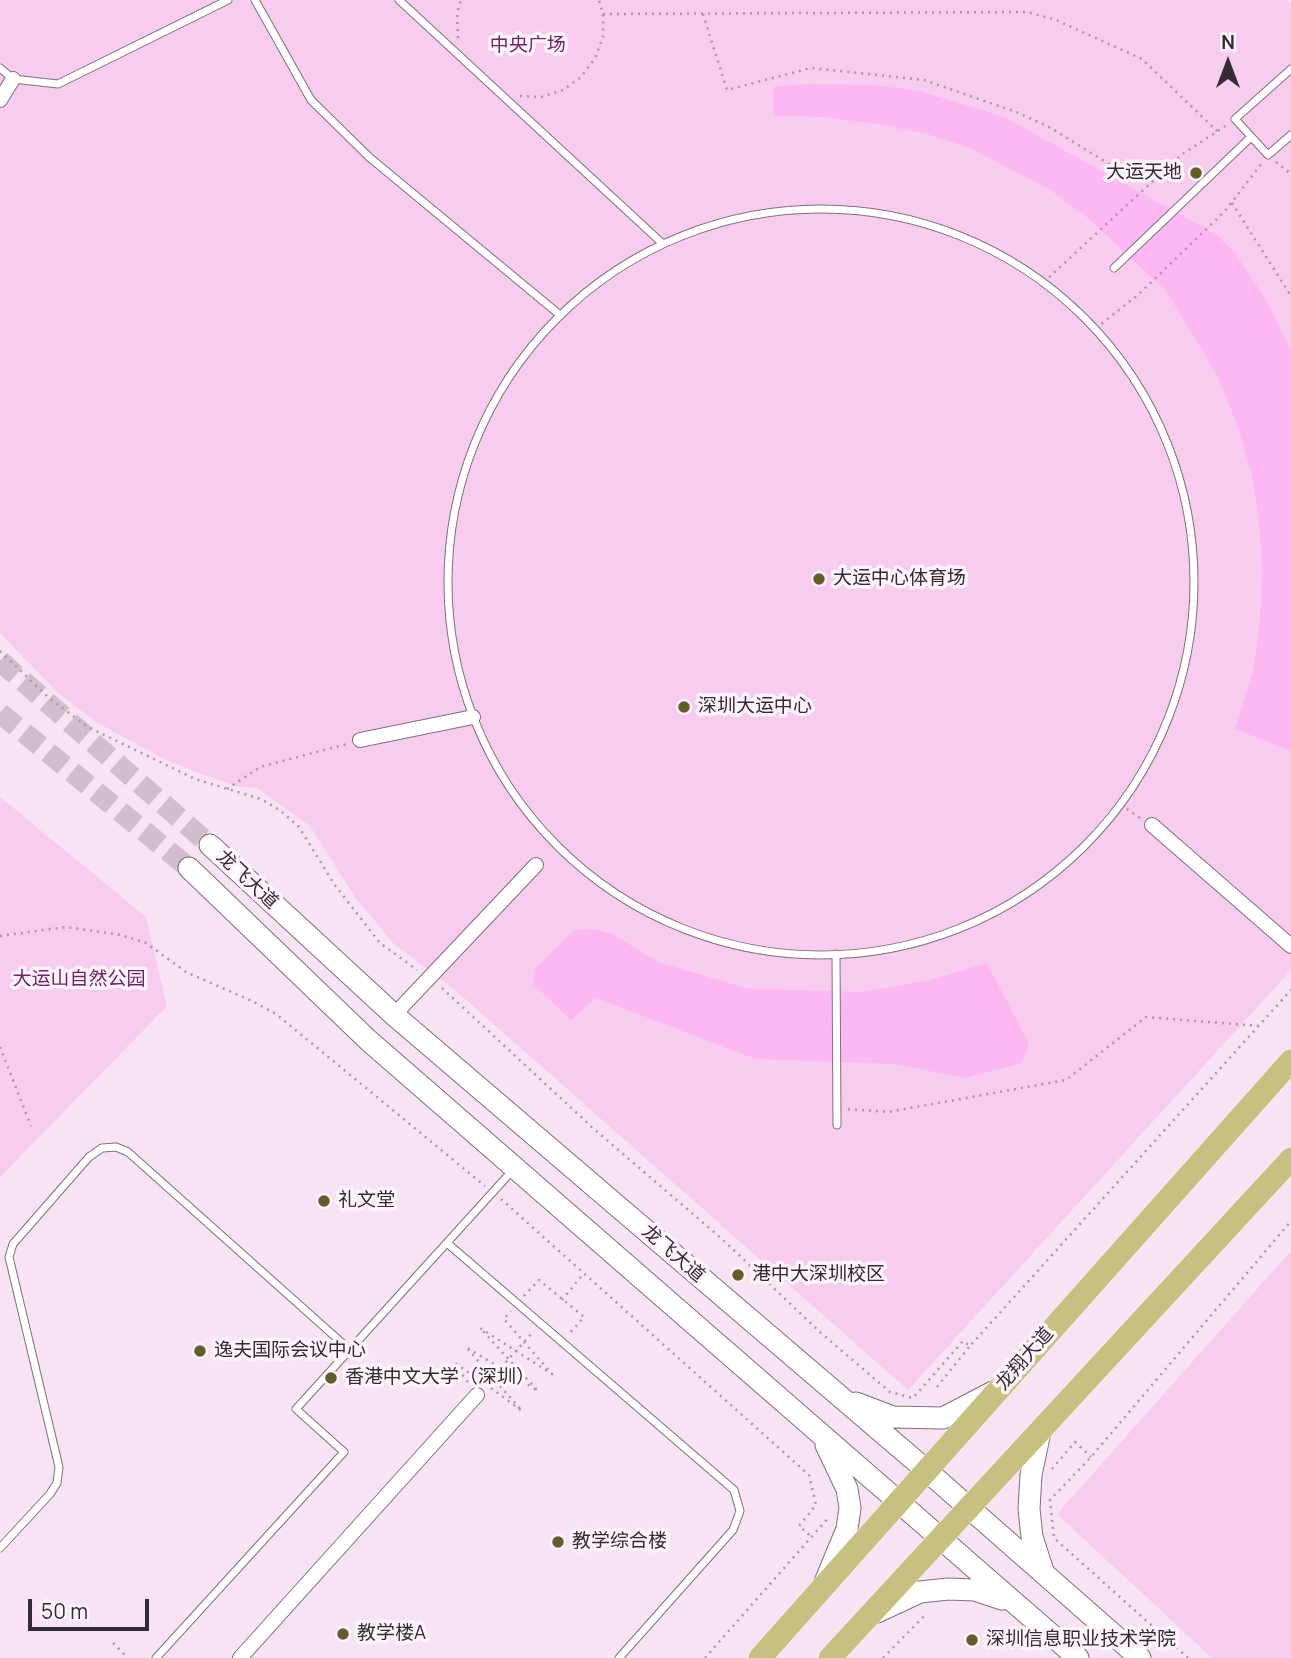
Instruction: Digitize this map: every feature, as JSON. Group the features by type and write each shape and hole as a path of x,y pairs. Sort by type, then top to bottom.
{"main road":[{"name":"龙飞大道","path":"210,845 394,1015 839,1395 1140,1658"},
{"name":"龙飞大道","path":"188,868 359,1032 1078,1658"},
{"name":"龙翔大道","path":"760,1658 1291,1061"},
{"path":"830,1658 1291,1159"},
{"path":"839,1395 893,1417 919,1420 943,1418 998,1389"},
{"path":"819,1431 839,1468 847,1489 849,1508 846,1530 824,1586"},
{"path":"1040,1432 1031,1475 1029,1509 1032,1537 1044,1573"},
{"path":"869,1617 895,1601 919,1592 948,1589 975,1590 994,1595 1024,1611"}],"street":[{"path":"0,100 13,79"},
{"path":"360,740 473,717"},
{"path":"1152,825 1291,946"},
{"path":"394,1015 536,865"},
{"path":"240,1658 481,1390"}],"lane":[{"path":"0,68 13,79 58,84 228,0"},
{"path":"255,0 311,100 369,157 560,315"},
{"path":"398,0 663,244"},
{"path":"1291,69 1235,119 1268,155 1291,135"},
{"path":"1114,268 1251,137"},
{"path":"812,209 864,212 904,219 963,237 992,250 1044,282 1096,328 1134,377 1163,430 1184,487 1194,547 1195,608 1186,668 1154,754 1121,805 1058,870 982,918 896,947 836,954 775,951 714,938 657,916 621,896 579,865 536,822 500,772 473,717 455,657 448,606 447,565 463,473 487,415 519,362 560,315 608,275 663,244 751,216 812,209"},
{"path":"836,954 837,1125"},
{"path":"0,1548 50,1494 57,1483 60,1467 9,1257 13,1244 89,1157 102,1148 116,1147 128,1152 349,1350"},
{"path":"156,1658 344,1452 296,1409 515,1168"},
{"path":"447,1243 726,1480 738,1501 740,1511 733,1530 619,1658"}],"path":[{"path":"518,96 541,97 563,90 581,77 595,58 603,37 603,14 599,0"},
{"path":"603,14 1027,12 1056,20 1142,59 1217,131"},
{"path":"703,14 727,90 811,68 924,80 1019,113 1051,128 1109,164 1122,169 1147,165 1160,174"},
{"path":"1044,282 1160,174 1235,119"},
{"path":"1096,328 1138,295 1225,211 1268,155 1291,174"},
{"path":"1232,203 1291,296"},
{"path":"0,651 49,698 88,727 139,755 226,789 261,799 299,827 334,884 380,943 454,997 594,1129 722,1238 821,1333 890,1392 913,1398 963,1341 970,1346"},
{"path":"226,789 260,766 360,740"},
{"path":"1121,805 1152,825"},
{"path":"0,936 66,927 121,935 146,943 186,972 252,1000 275,1014 474,1177"},
{"path":"937,1387 970,1346 1291,990"},
{"path":"838,1108 888,1112 1066,1080 1146,1017 1260,1026"},
{"path":"0,1047 31,1126"},
{"path":"507,1204 809,1475 816,1505 799,1526 813,1538"},
{"path":"1188,1658 1054,1538 1050,1500 1091,1457 1291,1221"},
{"path":"562,1300 584,1273"},
{"path":"481,1390 453,1362 481,1390 522,1411 466,1346 538,1391 480,1328 552,1374 504,1319 539,1280 584,1318 563,1342"},
{"path":"481,1390 541,1324"},
{"path":"1048,1474 1074,1442 1091,1457"},
{"path":"705,1658 813,1538 831,1514"},
{"path":"883,1658 926,1614"},
{"path":"113,1643 128,1658"}],"green space":[{"name":"深圳大运中心","path":"0,0 1287,0 1291,6 1291,970 908,1390 455,990 393,943 355,897 310,826 257,788 236,786 166,760 96,722 57,692 0,633"},
{"name":"大运山自然公园","path":"0,797 146,917 167,1006 0,1177"},
{"path":"1291,1251 1291,1658 1212,1658 1057,1514"}],"shaded area":[{"path":"806,84 872,85 920,91 1004,117 1217,235 1235,253 1263,295 1291,350 1291,751 1235,729 1253,671 1260,623 1262,571 1259,520 1251,472 1237,424 1217,375 1166,291 1089,219 1049,189 970,148 924,133 872,123 824,117 773,116 773,87"},
{"path":"594,929 614,935 658,962 749,989 863,992 930,980 987,963 1029,1044 1022,1063 965,1078 895,1064 756,1059 596,998 571,1020 533,984 536,968 574,930"}],"tunnel":[{"path":"0,661 210,845"},
{"path":"0,713 189,868"}],"place":[{"name":"大运天地","path":"1196,173"},
{"name":"大运中心体育场","path":"819,579"},
{"name":"深圳大运中心","path":"684,707"},
{"name":"礼文堂","path":"324,1201"},
{"name":"港中大深圳校区","path":"738,1275"},
{"name":"逸夫国际会议中心","path":"200,1351"},
{"name":"香港中文大学（深圳）","path":"331,1378"},
{"name":"教学综合楼","path":"558,1542"},
{"name":"教学楼A","path":"343,1634"},
{"name":"深圳信息职业技术学院","path":"972,1640"}],"park label":[{"name":"中央广场","path":"528,46"}]}
